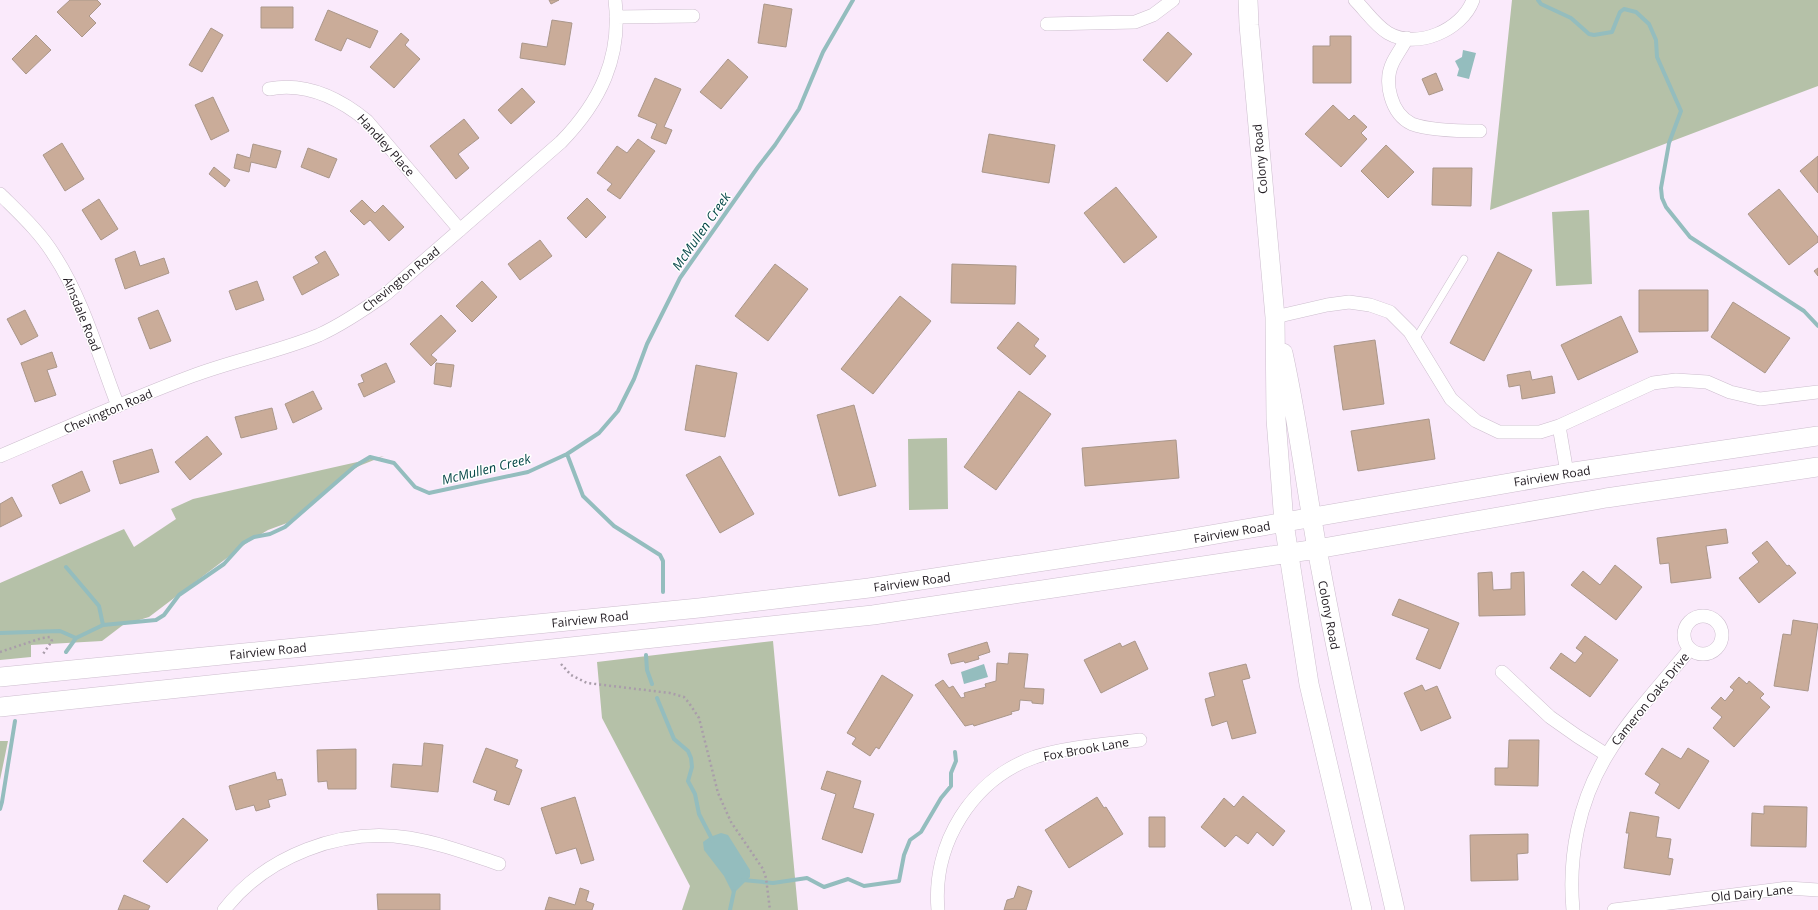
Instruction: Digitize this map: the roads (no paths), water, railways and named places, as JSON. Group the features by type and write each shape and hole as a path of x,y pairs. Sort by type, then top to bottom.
{"main road":[{"name":"Colony Road","path":"1248,0 1275,317 1276,419 1284,523 1309,684 1362,910"},
{"name":"Colony Road","path":"1275,317 1294,401 1317,549 1341,679 1395,910"},
{"name":"Fairview Road","path":"0,677 699,608 869,588 976,573 1284,523 1566,474 1818,436"},
{"path":"0,707 873,615 1317,549 1606,498 1818,467"}],"street":[{"name":"Chevington Road","path":"0,456 203,372 287,347 334,327 360,313 386,294 561,142 579,124 593,104 605,80 615,44 615,0"},
{"path":"1048,24 1135,22 1153,15 1174,0"},
{"path":"1356,0 1378,26 1390,34 1407,38 1426,38 1449,29 1466,14 1473,0"},
{"path":"616,17 694,16"},
{"path":"1407,38 1392,63 1388,88 1396,112 1412,124 1458,131 1480,131"},
{"name":"Handley Place","path":"269,89 279,87 306,89 320,92 350,107 367,121 460,230"},
{"name":"Ainsdale Road","path":"0,194 37,232 54,254 67,276 118,406"},
{"path":"1275,317 1327,305 1349,302 1370,305 1390,312 1410,332 1451,399 1476,420 1499,432 1540,432 1559,426 1653,383 1676,380 1707,382 1730,392 1760,399 1818,392"},
{"path":"1559,426 1566,474"},
{"name":"Cameron Oaks Drive","path":"1573,910 1572,871 1575,839 1583,808 1590,790 1607,755 1621,734 1690,649"},
{"path":"1502,672 1550,717 1607,755"},
{"name":"Fox Brook Lane","path":"938,910 937,886 944,850 958,820 973,800 990,782 1011,768 1047,754 1140,740"},
{"path":"224,910 251,883 276,865 302,852 329,842 349,838 378,836 408,838 443,846 499,864"},
{"name":"Old Dairy Lane","path":"1614,910 1788,888 1818,890"}],"lane":[{"path":"1415,340 1464,260"}],"waterway":[{"name":"McMullen Creek","path":"66,652 76,638 103,625 156,620 164,615 179,595 224,564 243,543 254,537 270,534 285,527 355,466 370,457 394,463 415,487 429,493 528,472 567,454 599,433 618,411 634,379 647,344 680,278 799,109 823,52 853,0"},
{"path":"1538,0 1541,4 1571,18 1589,34 1594,35 1612,32 1620,12 1624,9 1636,12 1649,24 1656,40 1657,57 1681,111 1669,143 1661,188 1662,198 1666,207 1690,237 1804,311 1818,326"},
{"path":"567,454 583,496 614,526 660,555 663,561 663,592"},
{"path":"66,567 99,606 103,625"},
{"path":"0,633 60,631 76,638"},
{"path":"646,655 647,670 652,684"},
{"path":"657,698 674,739 688,751 691,758 692,767 688,781 695,794 699,814 713,841"},
{"name":"McMullen Creek","path":"0,809 15,721"},
{"path":"743,880 773,883 807,878 824,887 848,879 864,886 899,881 904,855 910,840 921,832 941,798 951,786 951,773 956,761 955,752"},
{"path":"730,910 734,891"}]}
